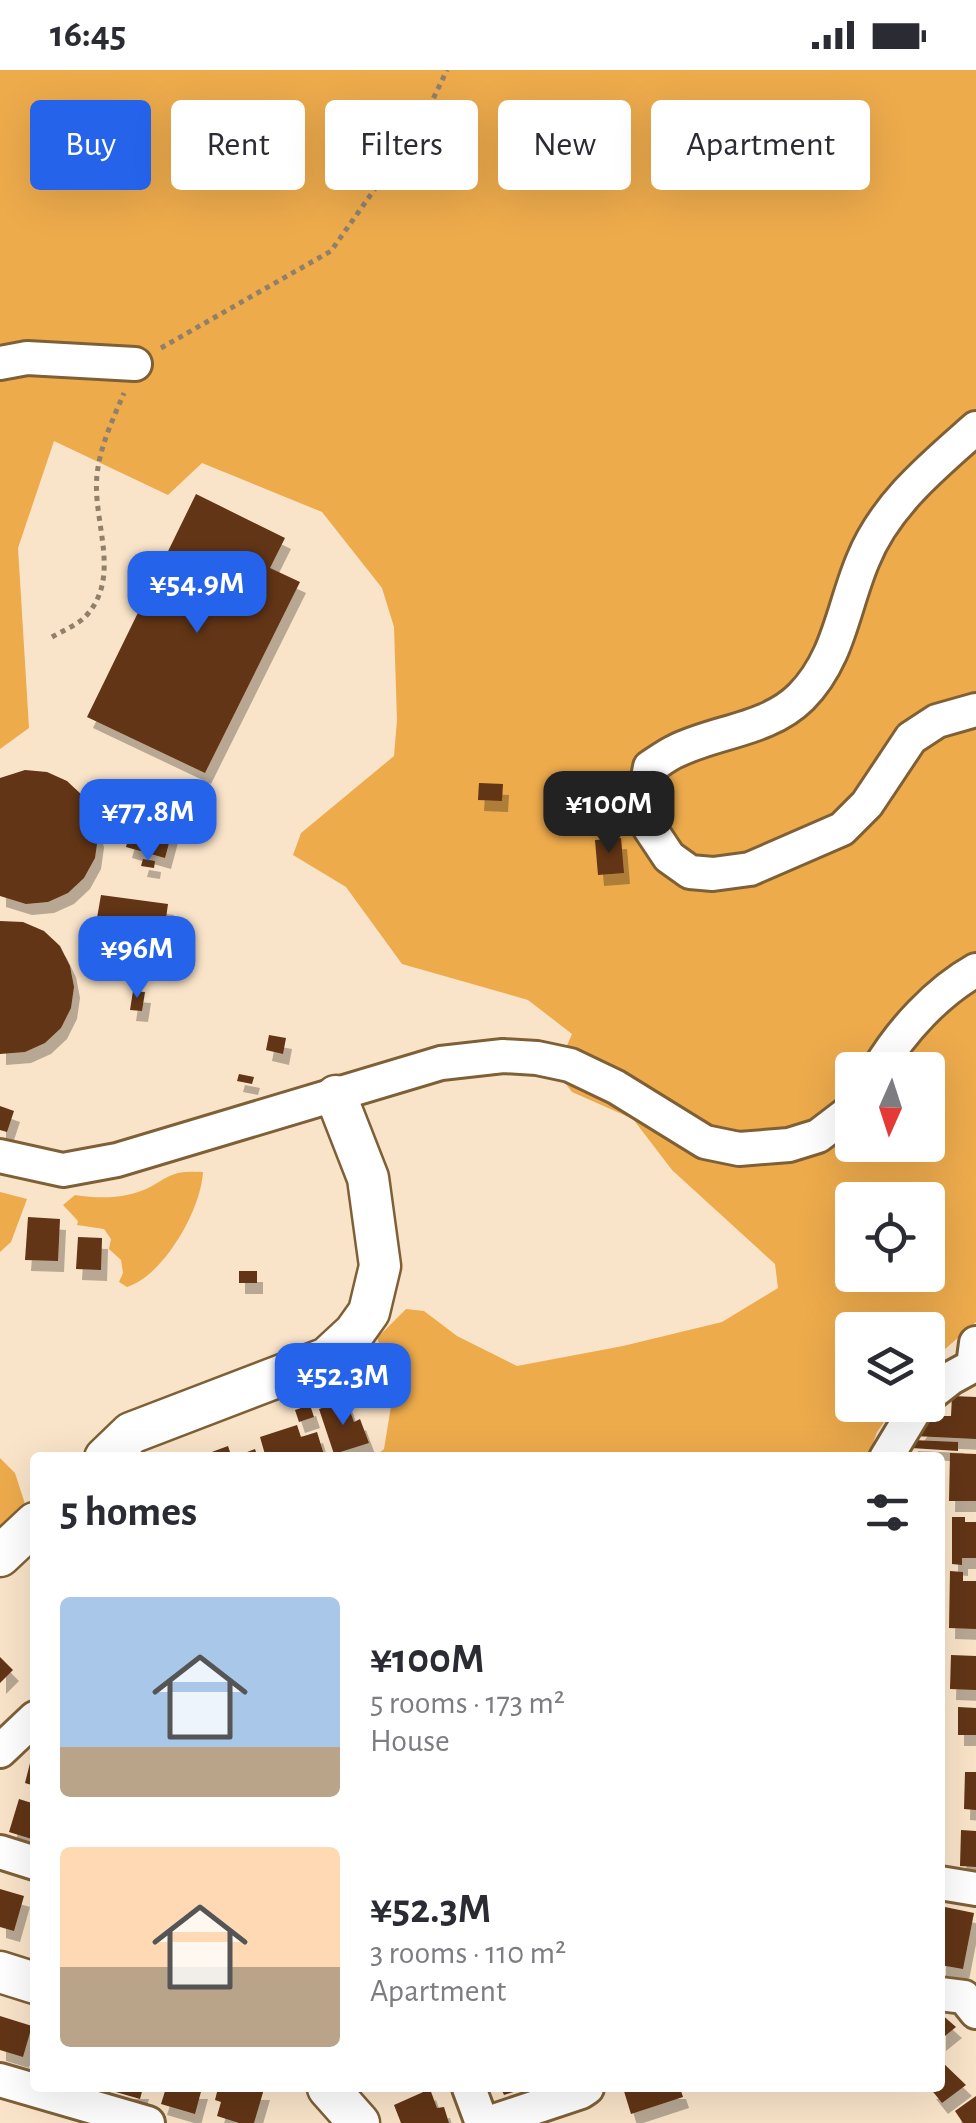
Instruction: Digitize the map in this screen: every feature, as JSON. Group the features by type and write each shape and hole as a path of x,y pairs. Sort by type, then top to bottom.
{"street":[{"path":"0,363 27,358 135,364"},
{"path":"976,428 928,470 874,538 824,670 798,700 768,719 676,750 650,767 645,793 649,828 670,857 690,872 712,874 750,869 842,829 867,804 911,738 936,721 976,710"},
{"path":"889,1052 958,980 976,970"},
{"path":"0,1156 62,1170 116,1160 441,1063 503,1056 537,1058 570,1066 616,1087 705,1142 739,1148 788,1145 818,1136 835,1123"},
{"path":"111,1452 131,1433 327,1358 354,1333 368,1312 380,1266 368,1178 336,1096"},
{"path":"945,1383 975,1360"},
{"path":"890,1452 908,1422"},
{"path":"0,1556 30,1528"},
{"path":"0,1752 30,1723"},
{"path":"0,1852 30,1861"},
{"path":"945,1885 976,1889"},
{"path":"0,1972 30,1981"},
{"path":"945,1995 964,1997 976,2012"},
{"path":"0,2080 30,2089"},
{"path":"41,2092 148,2123"},
{"path":"332,2092 359,2123"},
{"path":"472,2092 485,2123 581,2092"}],"path":[{"path":"52,637 84,618 100,593 106,552 98,512 97,474 108,430 135,364 332,251 422,122 447,70"}],"shaded area":[{"path":"0,70 976,70 976,1322 945,1349 945,1312 835,1312 835,1422 884,1422 870,1452 380,1452 384,1449 395,1382 377,1338 406,1309 424,1311 457,1336 517,1366 722,1322 778,1288 775,1264 672,1170 633,1119 572,1092 556,1071 572,1034 528,1000 402,964 346,887 293,855 301,833 394,756 394,627 382,588 322,512 202,463 168,495 54,441 18,548 29,728 0,749"},
{"path":"203,1172 195,1204 178,1239 154,1269 127,1287 119,1282 123,1273 121,1260 109,1249 111,1239 104,1229 77,1225 78,1221 63,1205 75,1195 124,1196 176,1174"},
{"path":"0,1192 27,1199 11,1242 0,1252"},
{"path":"0,1458 15,1473 26,1507 0,1543"}],"building":[{"path":"196,494 285,538 270,568 300,582 205,773 87,717"},
{"path":"25,770 47,772 67,781 83,796 94,815 98,837 95,858 84,878 68,893 48,902 26,904 0,896 0,778"},
{"path":"479,783 503,784 502,801 478,800"},
{"path":"134,818 173,828 165,858 126,847"},
{"path":"621,838 624,873 598,875 595,840"},
{"path":"143,859 155,861 154,868 141,866"},
{"path":"101,895 168,904 160,961 83,950 85,933 94,935"},
{"path":"0,921 23,922 44,931 60,946 70,966 74,987 71,1008 61,1028 45,1043 25,1052 0,1054"},
{"path":"133,991 145,992 142,1011 130,1010"},
{"path":"269,1035 286,1038 283,1054 266,1050"},
{"path":"239,1074 254,1077 252,1084 237,1081"},
{"path":"0,1106 14,1111 7,1132 0,1130"},
{"path":"28,1217 60,1219 58,1261 25,1260"},
{"path":"78,1237 102,1238 101,1270 76,1269"},
{"path":"239,1271 257,1271 257,1283 239,1283"},
{"path":"952,1396 976,1397 976,1439 914,1436 924,1422 945,1422 945,1416 951,1416"},
{"path":"346,1400 354,1422 360,1419 369,1443 333,1452 319,1409"},
{"path":"310,1405 314,1417 299,1422 295,1410"},
{"path":"297,1425 301,1437 317,1432 323,1452 264,1452 260,1437"},
{"path":"912,1440 958,1442 958,1451 911,1448"},
{"path":"950,1453 976,1454 976,1501 949,1501"},
{"path":"952,1517 976,1522 976,1558 962,1558 962,1565 952,1564"},
{"path":"950,1571 963,1572 963,1581 976,1581 976,1629 949,1628"},
{"path":"951,1655 976,1656 976,1690 950,1689"},
{"path":"0,1657 13,1670 0,1683"},
{"path":"958,1707 976,1708 976,1735 958,1735"},
{"path":"965,1772 976,1772 976,1810 964,1809"},
{"path":"19,1799 30,1802 30,1838 9,1832"},
{"path":"961,1830 976,1831 976,1867 960,1866"},
{"path":"0,1889 24,1896 14,1931 0,1927"},
{"path":"945,1907 974,1913 963,1969 945,1966"},
{"path":"0,2016 30,2025 23,2057 0,2050"},
{"path":"945,2017 956,2027 945,2036"},
{"path":"945,2065 966,2085 942,2103 933,2092 945,2092"},
{"path":"116,2092 142,2092 140,2099"},
{"path":"165,2092 201,2092 195,2114 161,2104"},
{"path":"217,2092 263,2092 254,2123 217,2116 221,2102 215,2100"},
{"path":"431,2092 437,2108 444,2107 449,2123 401,2123 394,2105"},
{"path":"624,2092 681,2092 683,2097 631,2114"},
{"path":"976,2096 976,2123 963,2123 955,2111"}]}
